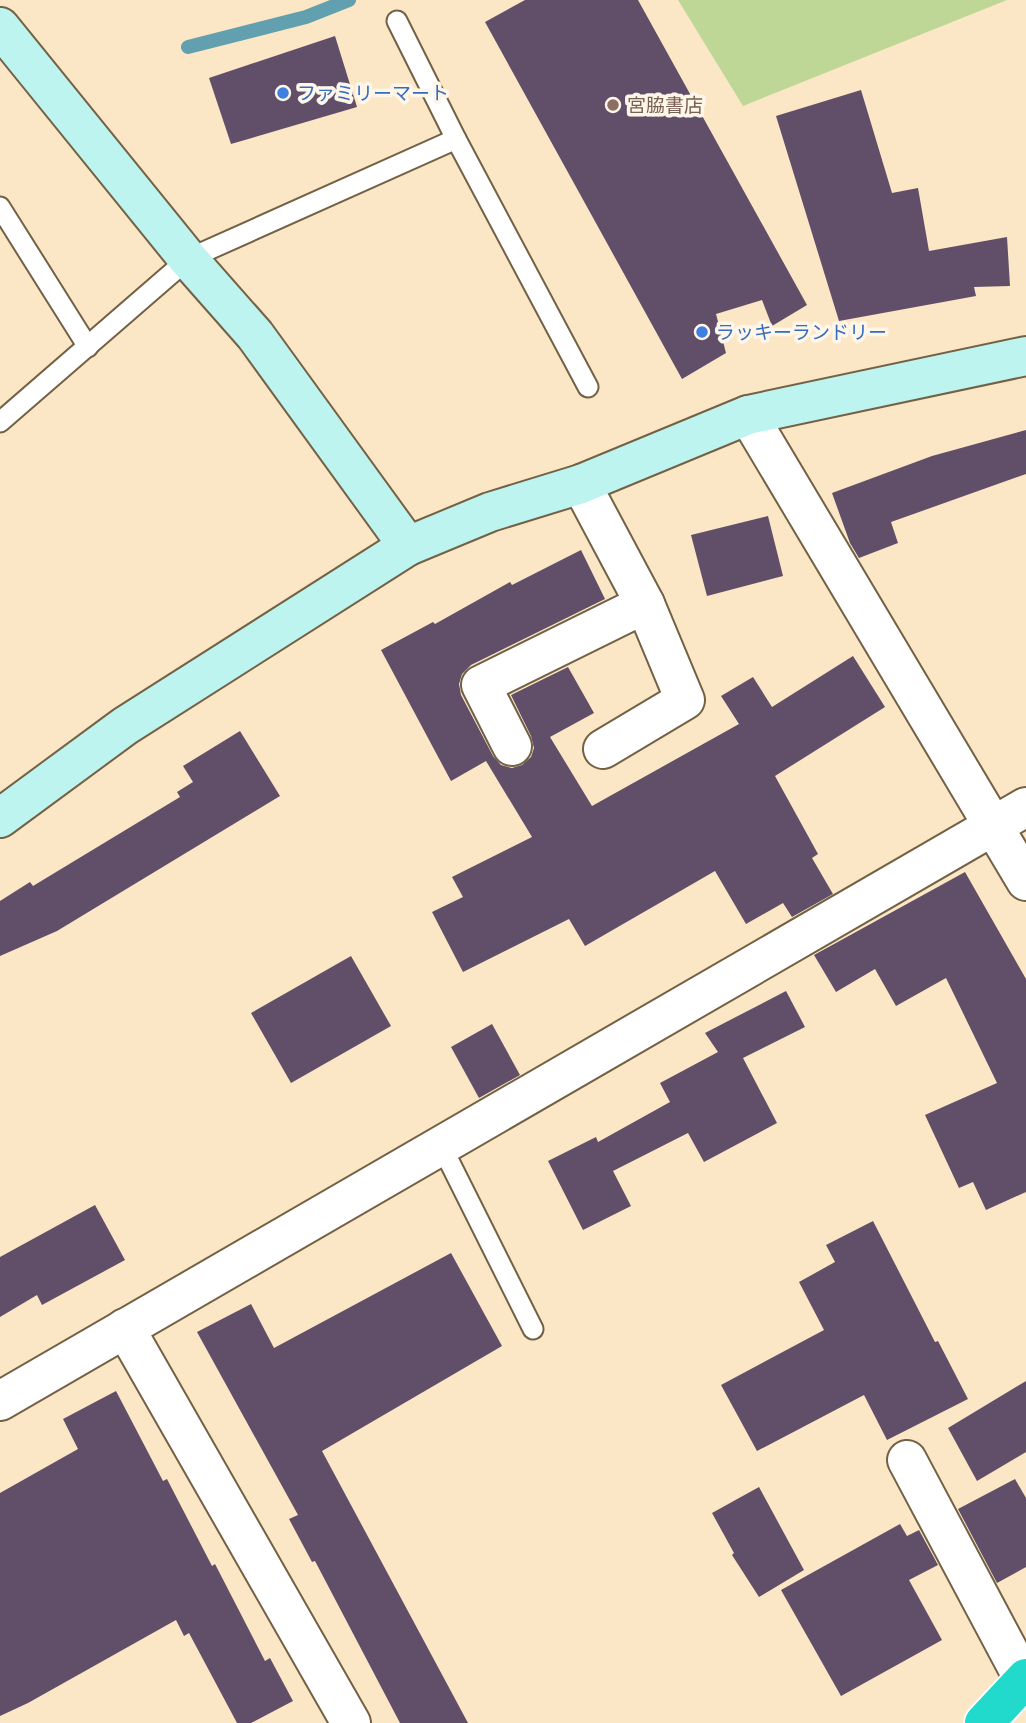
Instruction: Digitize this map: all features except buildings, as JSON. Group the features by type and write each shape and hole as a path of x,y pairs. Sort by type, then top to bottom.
{"highway":[{"path":"990,1721 1025,1679"}],"street":[{"path":"0,28 188,259 255,335 408,546"},
{"path":"0,818 125,726 408,546 490,512 581,484 748,415 1026,356"},
{"path":"748,415 1026,881"},
{"path":"581,484 645,604 685,700 603,749"},
{"path":"512,746 481,685 645,604"},
{"path":"0,1401 1026,807"},
{"path":"125,1328 351,1723"},
{"path":"906,1460 1025,1679"}],"lane":[{"path":"397,21 456,139 588,387"},
{"path":"0,422 188,259 456,139"},
{"path":"0,207 88,347"},
{"path":"441,1145 533,1329"}],"green space":[{"path":"678,0 1007,0 743,106"}],"waterway":[{"path":"188,47 306,17 349,0"}],"place":[{"name":"ファミリーマート","path":"283,93"},
{"name":"宮脇書店","path":"613,105"},
{"name":"ラッキーランドリー","path":"702,332"}]}
